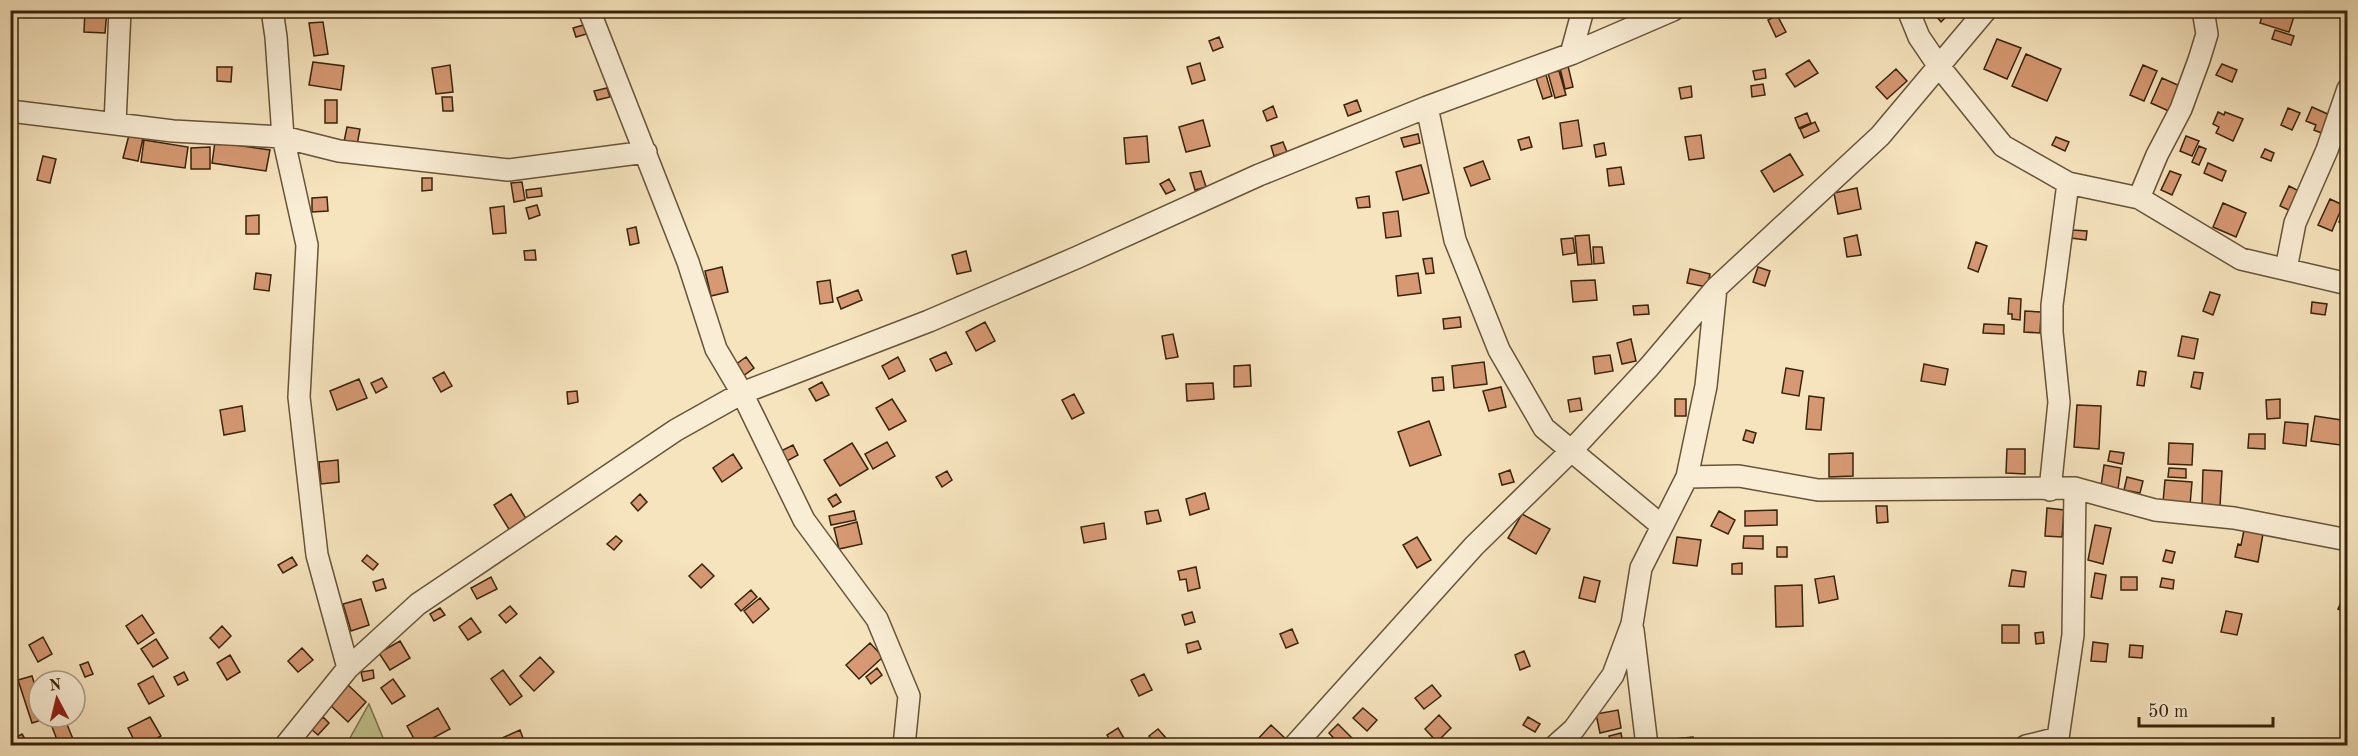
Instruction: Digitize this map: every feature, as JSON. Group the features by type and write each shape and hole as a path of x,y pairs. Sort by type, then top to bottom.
{"street":[{"path":"115,124 120,10"},
{"path":"272,10 283,137 308,245 299,397 317,555 348,668"},
{"path":"589,10 688,262 716,349 742,393 804,520 877,619 909,696 904,746"},
{"path":"1571,54 1583,10"},
{"path":"285,746 348,668 418,604 676,430 742,393 928,321 1078,257 1259,175 1427,107 1571,54 1673,10"},
{"path":"1908,10 1919,37 1938,65 2003,146 2068,183 2139,198 2241,259 2348,284"},
{"path":"1294,746 1474,546 1571,451 1716,288 1880,136 1986,10"},
{"path":"2139,198 2157,155 2181,110 2199,60 2207,34 2203,10"},
{"path":"2286,268 2295,223 2327,150 2348,89"},
{"path":"1427,107 1455,240 1499,350 1544,428 1662,526"},
{"path":"10,111 174,131 283,137 339,151 508,170 646,152"},
{"path":"2050,490 2059,402 2052,332 2052,305 2068,183"},
{"path":"1555,746 1574,729 1613,675 1632,624 1641,568 1687,477 1706,387 1716,288"},
{"path":"1687,477 1739,476 1818,490 2050,490 2075,488 2155,510 2234,518 2348,540"},
{"path":"2026,746 2058,738 2073,634 2075,488"},
{"path":"1632,624 1647,746"}],"green space":[{"path":"369,704 386,745 346,745"}],"building":[{"path":"85,10 107,10 105,33 84,32"},
{"path":"1931,10 1953,10 1941,22"},
{"path":"2264,10 2296,10 2289,32 2260,23"},
{"path":"1777,15 1786,32 1776,37 1768,20"},
{"path":"323,22 328,54 314,56 309,23"},
{"path":"587,24 590,33 576,37 573,28"},
{"path":"2275,30 2294,36 2291,45 2272,39"},
{"path":"1219,37 1223,47 1213,51 1209,41"},
{"path":"1997,39 2021,48 2007,79 1984,69"},
{"path":"2026,54 2061,69 2047,101 2012,86"},
{"path":"1809,60 1818,73 1795,87 1786,74"},
{"path":"313,62 344,66 341,90 309,85"},
{"path":"1200,63 1205,80 1192,84 1187,67"},
{"path":"2222,64 2237,70 2232,82 2216,75"},
{"path":"450,65 453,92 436,94 432,68"},
{"path":"2143,65 2157,71 2144,101 2130,95"},
{"path":"1568,66 1573,87 1565,89 1560,68"},
{"path":"217,67 232,67 231,82 217,81"},
{"path":"1765,69 1766,78 1755,80 1753,71"},
{"path":"1896,69 1907,81 1887,99 1876,87"},
{"path":"1559,71 1566,95 1555,98 1548,73"},
{"path":"1546,75 1552,96 1543,99 1536,78"},
{"path":"2162,78 2182,87 2171,112 2151,103"},
{"path":"1763,84 1765,95 1752,97 1751,86"},
{"path":"1691,86 1692,97 1681,99 1679,88"},
{"path":"607,88 610,97 597,100 594,91"},
{"path":"442,97 452,97 453,111 443,111"},
{"path":"325,100 337,100 337,123 325,123"},
{"path":"1357,100 1361,111 1348,116 1344,105"},
{"path":"1273,106 1277,117 1267,121 1263,111"},
{"path":"2312,107 2332,116 2324,134 2314,130 2316,125 2306,121"},
{"path":"2288,108 2300,113 2292,130 2281,125"},
{"path":"2218,112 2224,115 2225,112 2243,119 2233,141 2216,133 2219,127 2213,124"},
{"path":"1807,113 1811,123 1799,128 1795,118"},
{"path":"1203,120 1210,146 1186,152 1179,127"},
{"path":"1578,120 1582,146 1563,149 1560,123"},
{"path":"1815,122 1819,131 1804,138 1800,129"},
{"path":"347,127 360,129 357,145 344,142"},
{"path":"1418,134 1420,143 1404,147 1401,138"},
{"path":"129,135 143,138 138,161 123,158"},
{"path":"1701,135 1704,158 1689,160 1685,137"},
{"path":"1147,136 1149,162 1126,164 1124,138"},
{"path":"2186,136 2199,141 2192,156 2180,151"},
{"path":"1529,137 1532,147 1521,150 1518,140"},
{"path":"2056,137 2069,142 2065,151 2052,145"},
{"path":"144,140 188,147 185,168 141,162"},
{"path":"215,142 270,150 266,171 212,163"},
{"path":"1283,142 1287,152 1274,156 1271,146"},
{"path":"1604,143 1606,155 1596,157 1594,145"},
{"path":"2199,146 2206,149 2199,165 2192,162"},
{"path":"210,147 210,169 191,169 191,148"},
{"path":"2265,149 2274,153 2271,161 2261,157"},
{"path":"1790,154 1803,175 1774,192 1761,171"},
{"path":"43,156 56,159 50,183 37,180"},
{"path":"1483,161 1490,179 1471,186 1464,168"},
{"path":"2208,163 2226,171 2222,181 2204,173"},
{"path":"1421,165 1429,193 1403,200 1396,172"},
{"path":"1621,167 1624,184 1609,186 1607,169"},
{"path":"1201,171 1206,187 1195,190 1190,173"},
{"path":"2170,171 2181,175 2172,195 2161,190"},
{"path":"422,178 432,178 432,190 422,191"},
{"path":"1169,179 1175,190 1166,194 1160,184"},
{"path":"522,182 525,200 514,202 511,183"},
{"path":"2289,186 2301,192 2293,212 2280,206"},
{"path":"541,188 542,196 527,198 526,190"},
{"path":"1857,188 1861,209 1838,214 1834,193"},
{"path":"1369,196 1370,207 1358,208 1356,198"},
{"path":"327,197 328,211 312,212 312,198"},
{"path":"2330,199 2343,205 2332,231 2318,225"},
{"path":"2348,202 2348,225 2339,222"},
{"path":"2223,203 2246,213 2236,237 2213,227"},
{"path":"537,205 540,215 529,219 526,208"},
{"path":"504,206 506,233 493,234 490,208"},
{"path":"1398,211 1401,236 1386,238 1383,213"},
{"path":"259,215 259,234 246,234 246,216"},
{"path":"636,227 639,243 630,245 627,229"},
{"path":"2072,230 2087,231 2086,240 2071,238"},
{"path":"1589,235 1592,264 1578,265 1575,236"},
{"path":"1857,235 1861,255 1847,257 1844,238"},
{"path":"1573,238 1575,253 1563,255 1561,239"},
{"path":"1976,242 1987,246 1978,272 1968,268"},
{"path":"1593,247 1602,247 1604,263 1594,264"},
{"path":"535,250 536,260 525,260 524,251"},
{"path":"966,251 971,271 957,274 952,255"},
{"path":"1432,258 1434,273 1426,274 1423,259"},
{"path":"722,267 728,292 711,296 705,271"},
{"path":"1758,267 1770,271 1765,286 1753,282"},
{"path":"1690,269 1710,274 1707,287 1687,283"},
{"path":"256,273 271,275 269,291 254,289"},
{"path":"1418,273 1421,293 1398,296 1396,276"},
{"path":"830,280 833,302 820,304 817,282"},
{"path":"1595,280 1597,300 1573,302 1571,281"},
{"path":"858,290 862,300 841,309 837,298"},
{"path":"2210,292 2220,295 2213,315 2203,311"},
{"path":"2009,298 2021,299 2020,320 2012,319 2012,314 2008,314"},
{"path":"2312,302 2327,304 2325,315 2311,313"},
{"path":"1648,305 1649,314 1634,315 1633,306"},
{"path":"2025,311 2041,312 2040,333 2024,332"},
{"path":"1460,317 1461,327 1444,329 1443,319"},
{"path":"985,322 995,341 976,351 966,332"},
{"path":"1984,324 2004,325 2004,334 1983,333"},
{"path":"1173,334 1178,357 1166,359 1162,336"},
{"path":"2182,336 2198,339 2194,359 2178,356"},
{"path":"1631,339 1636,361 1622,364 1617,343"},
{"path":"946,352 952,364 936,371 930,359"},
{"path":"1610,355 1613,371 1595,374 1593,357"},
{"path":"746,357 754,368 739,379 731,368"},
{"path":"898,357 905,371 889,379 882,366"},
{"path":"1484,362 1487,384 1454,388 1452,366"},
{"path":"1924,364 1948,369 1945,385 1921,381"},
{"path":"1250,365 1251,386 1234,387 1234,366"},
{"path":"1786,368 1803,371 1799,396 1782,393"},
{"path":"2139,371 2146,372 2144,386 2137,385"},
{"path":"444,372 452,386 441,392 433,378"},
{"path":"2194,372 2203,373 2200,389 2191,387"},
{"path":"1443,377 1444,390 1433,391 1432,378"},
{"path":"382,378 387,387 376,393 371,383"},
{"path":"359,379 367,398 337,410 330,391"},
{"path":"822,382 829,395 816,401 809,389"},
{"path":"1213,383 1214,399 1187,401 1186,384"},
{"path":"1501,387 1506,407 1489,411 1483,391"},
{"path":"577,391 578,402 568,404 567,392"},
{"path":"1074,394 1084,413 1072,419 1062,400"},
{"path":"1809,396 1824,398 1821,430 1806,429"},
{"path":"1580,398 1582,410 1570,412 1568,400"},
{"path":"892,399 906,421 889,430 876,408"},
{"path":"1675,399 1686,399 1686,416 1675,416"},
{"path":"2280,399 2280,418 2267,419 2266,400"},
{"path":"2077,405 2101,406 2099,449 2074,447"},
{"path":"242,406 245,431 224,435 220,410"},
{"path":"2315,416 2348,421 2348,446 2311,441"},
{"path":"1429,421 1441,455 1410,466 1398,432"},
{"path":"2285,422 2308,424 2306,446 2283,443"},
{"path":"1746,430 1756,433 1753,443 1743,440"},
{"path":"2249,434 2265,434 2265,449 2248,448"},
{"path":"887,442 895,456 873,469 865,454"},
{"path":"852,443 868,469 840,486 824,460"},
{"path":"2169,443 2193,444 2192,465 2168,464"},
{"path":"793,445 798,455 787,461 781,451"},
{"path":"2007,449 2025,449 2025,474 2006,473"},
{"path":"2110,451 2124,453 2122,464 2108,461"},
{"path":"1853,453 1853,476 1829,477 1829,454"},
{"path":"733,454 742,468 722,482 713,468"},
{"path":"338,460 339,482 321,484 319,462"},
{"path":"2104,465 2121,468 2118,489 2101,486"},
{"path":"2169,468 2186,469 2186,478 2168,477"},
{"path":"1510,470 1514,482 1502,485 1499,474"},
{"path":"2203,470 2222,471 2220,506 2202,505"},
{"path":"947,471 952,480 942,487 936,477"},
{"path":"2127,477 2143,481 2140,493 2124,490"},
{"path":"2165,480 2192,482 2190,505 2163,502"},
{"path":"1205,493 1209,509 1190,515 1186,499"},
{"path":"511,494 527,520 510,531 494,505"},
{"path":"640,494 647,502 638,511 631,503"},
{"path":"836,494 841,502 833,507 828,499"},
{"path":"1876,506 1887,506 1888,522 1877,523"},
{"path":"2047,508 2064,510 2062,537 2045,536"},
{"path":"1158,510 1161,521 1147,524 1145,512"},
{"path":"1777,510 1777,525 1745,526 1745,511"},
{"path":"854,511 856,520 831,525 829,516"},
{"path":"1719,511 1735,520 1728,534 1711,526"},
{"path":"1522,514 1550,529 1536,554 1508,538"},
{"path":"857,522 862,544 839,549 834,528"},
{"path":"1104,523 1106,539 1084,543 1081,527"},
{"path":"2095,525 2111,528 2103,564 2088,560"},
{"path":"2244,530 2263,534 2258,562 2235,557 2238,544 2241,545"},
{"path":"616,536 622,541 614,550 607,544"},
{"path":"1744,536 1763,536 1763,549 1743,548"},
{"path":"1417,537 1431,560 1417,568 1403,545"},
{"path":"1677,537 1701,540 1697,566 1673,563"},
{"path":"1777,547 1787,547 1787,557 1777,557"},
{"path":"2166,550 2175,552 2172,563 2163,561"},
{"path":"367,555 378,564 373,570 362,561"},
{"path":"292,557 297,565 283,573 278,565"},
{"path":"1742,563 1742,574 1732,574 1732,564"},
{"path":"702,564 714,576 701,588 689,576"},
{"path":"1196,567 1200,588 1188,591 1186,579 1180,580 1178,571"},
{"path":"2012,570 2026,572 2024,587 2009,586"},
{"path":"2095,573 2106,575 2102,599 2091,597"},
{"path":"1834,576 1838,599 1819,603 1815,579"},
{"path":"491,577 497,589 477,599 471,588"},
{"path":"1584,577 1600,581 1595,602 1579,598"},
{"path":"2121,577 2137,577 2137,590 2121,590"},
{"path":"2162,578 2174,580 2173,589 2160,587"},
{"path":"383,579 386,588 376,591 373,582"},
{"path":"1802,585 1803,626 1776,627 1775,586"},
{"path":"2348,587 2348,613 2338,609"},
{"path":"751,590 757,597 741,611 735,604"},
{"path":"760,598 769,609 753,623 744,611"},
{"path":"361,599 369,625 351,631 343,604"},
{"path":"510,606 517,614 506,623 499,615"},
{"path":"440,608 445,615 434,621 430,614"},
{"path":"2226,611 2242,614 2237,635 2221,632"},
{"path":"1192,612 1195,622 1185,625 1182,615"},
{"path":"142,615 154,633 138,644 126,626"},
{"path":"471,618 481,632 468,640 459,627"},
{"path":"2002,625 2019,625 2019,643 2002,643"},
{"path":"222,626 231,636 219,648 210,638"},
{"path":"1292,629 1298,643 1286,648 1280,634"},
{"path":"2043,632 2044,643 2036,644 2035,633"},
{"path":"43,637 52,654 38,662 29,645"},
{"path":"156,639 168,658 153,667 141,649"},
{"path":"400,641 410,658 390,670 379,653"},
{"path":"1198,641 1201,649 1188,653 1186,644"},
{"path":"2093,642 2108,644 2106,662 2091,661"},
{"path":"870,643 883,657 859,679 846,665"},
{"path":"2130,645 2143,646 2142,658 2129,657"},
{"path":"302,648 313,660 298,672 288,661"},
{"path":"1524,651 1530,666 1520,670 1515,655"},
{"path":"230,655 240,672 227,680 217,663"},
{"path":"540,657 554,672 534,691 520,676"},
{"path":"88,662 93,674 87,676 87,669 82,669 80,665"},
{"path":"877,668 882,675 871,684 866,677"},
{"path":"373,670 374,678 363,681 361,672"},
{"path":"503,670 522,696 510,705 491,679"},
{"path":"184,672 188,680 178,685 174,677"},
{"path":"1144,674 1152,690 1139,696 1131,680"},
{"path":"153,676 164,696 149,704 138,684"},
{"path":"27,677 27,708 18,680"},
{"path":"393,679 405,696 392,704 381,688"},
{"path":"348,685 366,702 348,722 329,704"},
{"path":"1432,685 1441,696 1424,709 1415,698"},
{"path":"438,708 450,729 418,746 407,726"},
{"path":"1363,708 1377,720 1367,731 1353,718"},
{"path":"1618,710 1621,728 1600,733 1596,714"},
{"path":"1439,715 1451,728 1437,742 1425,729"},
{"path":"150,717 161,736 143,746 137,746 128,728"},
{"path":"323,717 329,723 318,735 311,729"},
{"path":"1528,717 1540,724 1535,732 1523,725"},
{"path":"1338,724 1356,742 1353,746 1341,746 1329,733"},
{"path":"1271,725 1287,740 1282,746 1260,746 1256,741"},
{"path":"1118,728 1125,740 1113,746 1107,735"},
{"path":"53,729 69,729 73,739 59,745"},
{"path":"1158,729 1166,738 1157,745 1149,736"},
{"path":"520,730 526,746 503,746 500,739"},
{"path":"1621,733 1623,743 1612,746 1609,736"},
{"path":"22,734 29,746 10,746 10,741"},
{"path":"1693,737 1695,746 1665,746 1664,740"}]}
